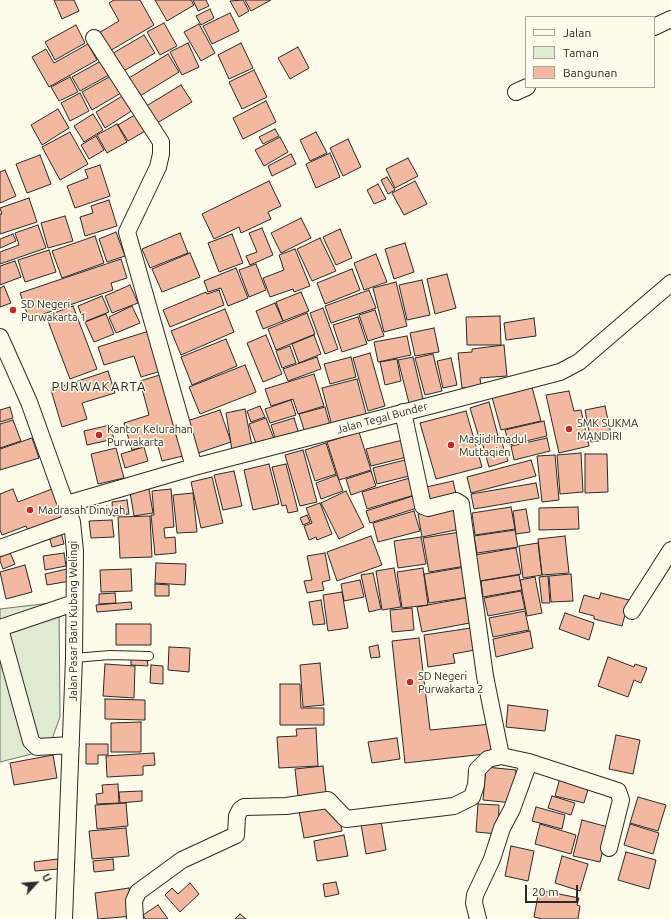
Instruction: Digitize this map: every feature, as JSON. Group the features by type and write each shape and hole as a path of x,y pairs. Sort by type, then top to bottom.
{"street":[{"path":"655,27 671,19"},
{"path":"94,38 160,142 161,154 158,167 127,232 194,467"},
{"name":"Jalan Tegal Bunder","path":"67,504 194,467 560,372 584,358 671,283"},
{"name":"Jalan Pasar Baru Kubang Welingi","path":"0,337 29,402 67,504 72,522 75,551 74,658 64,919"},
{"path":"403,412 423,506 428,508 456,501 461,504 485,676 501,756"},
{"path":"0,548 72,522"},
{"path":"632,611 671,550"},
{"path":"71,745 37,747 31,741 0,629 74,603"},
{"path":"135,919 134,901 138,892 182,860 236,835 237,816 240,810 244,807 286,806 328,800 346,819 454,806 472,796 476,785 477,770 488,759 501,756 529,762 618,791 622,800 609,848"},
{"path":"478,919 474,903 475,895 492,859 502,828 512,808 529,762"}],"lane":[{"path":"74,658 110,655 149,656"}],"green space":[{"path":"59,602 60,717 48,750 0,762 0,609"}],"building":[{"path":"54,0 74,0 79,11 62,19"},
{"path":"114,0 140,0 154,25 108,52 97,34 119,21 109,3"},
{"path":"155,0 191,0 194,5 167,21"},
{"path":"193,0 206,0 209,6 198,11"},
{"path":"243,0 249,11 239,17 230,1"},
{"path":"245,0 271,0 251,11"},
{"path":"210,9 214,18 201,25 196,16"},
{"path":"230,13 239,31 212,44 203,26"},
{"path":"164,23 177,46 160,55 147,32"},
{"path":"199,24 215,53 201,61 184,32"},
{"path":"76,25 85,43 55,60 45,42"},
{"path":"144,35 155,53 120,73 110,55"},
{"path":"188,43 199,67 182,75 170,52"},
{"path":"241,43 253,68 229,79 218,55"},
{"path":"88,44 97,60 49,87 32,57 46,49 54,63"},
{"path":"298,47 309,68 290,79 278,58"},
{"path":"168,54 179,72 140,96 129,78"},
{"path":"101,61 109,75 80,91 72,77"},
{"path":"254,70 267,97 242,109 229,82"},
{"path":"111,76 121,93 92,110 82,92"},
{"path":"70,77 78,92 59,101 51,87"},
{"path":"181,85 192,102 154,125 143,108"},
{"path":"80,93 89,111 70,121 61,103"},
{"path":"124,95 133,110 105,128 96,112"},
{"path":"266,101 276,122 243,139 233,118"},
{"path":"58,109 69,128 42,145 31,125"},
{"path":"138,113 147,130 128,141 118,125"},
{"path":"93,114 103,130 84,142 74,126"},
{"path":"117,124 127,142 107,153 97,135"},
{"path":"275,129 279,136 263,144 259,137"},
{"path":"70,132 88,164 60,180 42,147"},
{"path":"316,132 327,153 310,161 300,140"},
{"path":"96,136 104,150 89,159 81,145"},
{"path":"280,137 288,152 264,166 255,150"},
{"path":"348,139 361,167 343,176 330,148"},
{"path":"330,153 340,177 316,188 306,164"},
{"path":"291,154 296,164 272,176 268,166"},
{"path":"40,155 51,184 27,193 16,164"},
{"path":"408,158 418,176 395,188 386,169"},
{"path":"100,165 110,196 75,208 67,186 88,178 85,170"},
{"path":"5,170 16,196 0,203 0,172"},
{"path":"387,177 395,190 388,194 381,180"},
{"path":"269,181 281,206 268,212 271,219 241,233 239,227 214,239 202,214"},
{"path":"415,181 427,204 404,215 392,193"},
{"path":"378,184 386,199 374,204 367,190"},
{"path":"29,198 37,222 0,234 0,214 2,214 0,208"},
{"path":"109,200 117,226 85,236 80,217 93,213 91,206"},
{"path":"65,216 73,241 48,248 41,223"},
{"path":"301,218 311,238 281,253 271,233"},
{"path":"38,225 46,248 0,264 0,252 19,245 15,233"},
{"path":"262,228 273,255 250,265 246,256 257,252 249,233"},
{"path":"340,229 352,258 336,265 323,237"},
{"path":"116,232 125,256 107,262 99,239"},
{"path":"180,233 188,253 150,268 142,249"},
{"path":"13,234 16,241 0,248 0,239"},
{"path":"232,234 243,263 219,272 208,243"},
{"path":"95,236 104,263 62,278 52,251"},
{"path":"320,238 336,271 312,281 297,249"},
{"path":"405,243 414,272 394,279 385,249"},
{"path":"295,249 310,286 294,292 293,289 270,297 263,278 284,270 279,255"},
{"path":"49,250 56,272 25,282 18,260"},
{"path":"190,253 200,277 162,292 152,269"},
{"path":"376,254 387,282 364,290 354,263"},
{"path":"121,259 127,278 111,283 113,290 29,319 20,293"},
{"path":"15,261 21,277 0,285 0,266"},
{"path":"256,264 266,290 249,297 239,270"},
{"path":"236,268 248,298 228,306 221,288 208,292 204,281"},
{"path":"352,269 360,290 325,304 317,283"},
{"path":"447,274 456,308 435,314 427,279"},
{"path":"422,280 430,315 407,320 399,285"},
{"path":"396,282 407,326 384,332 373,288"},
{"path":"130,285 138,303 112,313 105,296"},
{"path":"4,286 11,303 0,307 0,288"},
{"path":"219,290 224,305 170,327 163,310 206,292 207,294"},
{"path":"369,290 376,308 331,323 325,306"},
{"path":"301,292 309,311 283,321 276,302"},
{"path":"102,296 109,312 84,322 78,306"},
{"path":"275,303 283,321 263,329 256,311"},
{"path":"73,306 97,369 70,379 46,316"},
{"path":"132,306 140,323 116,333 109,317"},
{"path":"323,308 338,349 325,354 310,313"},
{"path":"225,309 234,332 181,355 171,331"},
{"path":"375,310 384,336 368,341 359,315"},
{"path":"307,313 315,334 276,350 268,329"},
{"path":"106,314 114,334 94,342 85,322"},
{"path":"500,316 501,345 467,345 466,317"},
{"path":"358,317 367,344 342,352 333,325"},
{"path":"534,318 536,336 506,340 504,323"},
{"path":"434,328 439,352 415,356 410,333"},
{"path":"149,331 161,371 141,377 134,356 104,365 98,347"},
{"path":"266,335 282,374 263,382 247,343"},
{"path":"314,335 321,354 299,363 292,344"},
{"path":"407,336 411,355 378,362 374,342"},
{"path":"226,339 237,366 192,385 181,357"},
{"path":"504,345 507,376 480,378 481,387 462,388 458,353 472,352 472,349"},
{"path":"290,346 296,363 282,368 276,351"},
{"path":"370,353 385,406 368,411 353,358"},
{"path":"433,354 442,391 425,395 415,358"},
{"path":"317,357 321,369 288,381 283,369"},
{"path":"351,357 356,377 330,384 324,364"},
{"path":"413,357 423,399 409,403 398,360"},
{"path":"451,358 457,385 443,388 437,361"},
{"path":"397,359 401,381 385,385 380,362"},
{"path":"245,365 256,392 200,414 189,387"},
{"path":"108,371 115,393 82,403 87,419 62,427 51,390"},
{"path":"163,374 187,455 162,461 157,443 132,450 124,423 149,415 140,381"},
{"path":"314,374 324,406 298,414 293,399 271,406 265,389"},
{"path":"357,379 367,417 332,426 322,388"},
{"path":"532,387 541,421 501,430 492,397"},
{"name":"SMK SUKMA MANDIRI","path":"569,391 574,411 581,410 589,446 559,453 546,395"},
{"path":"291,400 296,415 270,423 265,409"},
{"path":"489,402 498,436 480,441 470,408"},
{"path":"260,406 265,417 251,422 247,411"},
{"path":"605,406 612,439 591,442 585,410"},
{"path":"10,407 13,418 0,422 0,410"},
{"path":"325,407 330,425 305,433 299,414"},
{"path":"245,409 252,446 232,450 226,413"},
{"path":"220,410 231,442 195,454 184,422"},
{"name":"Masjid Imadul Muttaqien","path":"466,411 482,467 436,479 420,423"},
{"path":"266,418 274,439 257,446 249,424"},
{"path":"294,418 299,434 276,441 271,425"},
{"path":"13,420 21,441 0,448 0,424"},
{"path":"544,421 547,436 509,445 505,430"},
{"name":"Kantor Kelurahan Purwakarta","path":"110,425 114,439 87,445 84,431"},
{"path":"359,432 371,470 339,480 327,442"},
{"path":"500,437 508,461 489,467 482,442"},
{"path":"32,438 39,458 0,470 0,449"},
{"path":"547,438 550,451 514,460 511,446"},
{"path":"403,440 407,457 371,466 366,449"},
{"path":"326,443 336,474 315,481 305,450"},
{"path":"144,447 148,461 125,468 121,454"},
{"path":"116,448 124,478 98,484 91,454"},
{"path":"303,450 317,502 300,506 285,455"},
{"path":"581,453 583,492 560,494 557,455"},
{"path":"585,454 607,454 608,492 585,493"},
{"path":"555,455 559,500 542,502 537,456"},
{"path":"405,460 409,476 377,484 373,468"},
{"path":"531,460 536,476 471,493 467,477"},
{"path":"269,464 279,504 253,510 244,470"},
{"path":"286,464 298,511 288,513 286,505 282,506 272,467"},
{"path":"234,471 242,506 223,510 214,475"},
{"path":"371,471 376,486 351,495 346,479"},
{"path":"337,475 343,491 321,499 316,483"},
{"path":"212,477 223,523 201,528 191,482"},
{"path":"413,477 418,494 367,509 362,492"},
{"path":"453,481 457,498 426,506 422,488"},
{"path":"536,483 539,498 474,509 471,494"},
{"name":"Madrasah Diniyah","path":"13,489 18,502 52,489 63,517 28,530 26,526 2,535 0,530 0,494"},
{"path":"149,489 153,513 134,516 130,492"},
{"path":"171,489 174,527 164,528 165,538 175,537 176,553 155,555 151,515 154,515 152,491"},
{"path":"346,491 364,527 339,539 321,503"},
{"path":"193,493 197,532 177,533 173,495"},
{"path":"413,496 417,508 370,523 366,511"},
{"path":"127,500 129,514 113,516 112,502"},
{"path":"320,503 332,534 317,540 316,537 309,540 304,526 312,523 306,508"},
{"path":"456,507 460,529 422,537 418,514"},
{"path":"511,507 515,529 475,535 472,513"},
{"path":"578,507 579,529 539,530 539,508"},
{"path":"526,509 530,532 516,534 513,511"},
{"path":"414,511 420,531 378,542 373,523"},
{"path":"307,515 310,522 303,525 300,518"},
{"path":"150,516 152,557 120,558 118,517"},
{"path":"112,520 114,537 91,538 89,521"},
{"path":"515,530 518,547 477,553 474,536"},
{"path":"61,532 64,544 52,547 49,536"},
{"path":"460,532 466,566 429,572 423,538"},
{"path":"371,536 382,565 337,581 327,552"},
{"path":"565,536 569,573 542,575 538,539"},
{"path":"421,537 426,564 398,568 394,541"},
{"path":"538,543 542,575 523,578 519,546"},
{"path":"8,548 15,564 3,569 0,561 0,551"},
{"path":"516,548 521,574 480,581 475,555"},
{"path":"64,553 66,566 45,570 43,556"},
{"path":"325,553 330,580 322,582 324,590 307,593 304,581 312,580 307,556"},
{"path":"156,563 186,564 185,585 155,583"},
{"path":"25,565 32,592 6,599 0,572"},
{"path":"465,567 470,597 429,603 424,574"},
{"path":"394,568 401,607 382,610 376,571"},
{"path":"423,568 428,605 402,608 397,572"},
{"path":"67,569 70,581 47,585 45,574"},
{"path":"131,569 132,591 101,592 100,570"},
{"path":"373,573 381,609 369,612 361,575"},
{"path":"571,574 573,601 551,602 549,576"},
{"path":"519,575 522,590 483,597 481,581"},
{"path":"548,576 550,603 542,603 539,577"},
{"path":"535,577 542,613 527,616 520,580"},
{"path":"360,580 364,597 344,601 341,584"},
{"path":"155,584 169,585 169,596 155,596"},
{"path":"521,591 525,609 488,616 484,598"},
{"path":"342,592 348,628 328,631 323,595"},
{"path":"115,593 116,603 99,604 99,594"},
{"path":"601,593 629,600 622,626 594,619 594,616 579,612 584,595 599,599"},
{"path":"471,597 475,622 422,632 417,607"},
{"path":"321,600 325,624 313,625 309,602"},
{"path":"131,602 132,609 97,612 96,605"},
{"path":"412,608 414,630 392,632 390,610"},
{"path":"525,611 529,630 493,637 489,618"},
{"path":"565,613 594,623 589,640 559,629"},
{"path":"116,624 151,624 151,645 116,645"},
{"path":"471,628 475,650 453,654 455,663 428,667 424,635"},
{"path":"530,631 533,648 496,657 493,639"},
{"name":"SD Negeri Purwakarta 2","path":"419,638 430,730 491,724 494,753 405,763 392,641"},
{"path":"378,645 380,657 371,658 369,647"},
{"path":"169,647 190,648 189,672 168,670"},
{"path":"608,657 634,667 635,664 647,668 641,683 634,680 628,697 598,686"},
{"path":"131,658 147,658 148,666 131,665"},
{"path":"320,663 324,705 303,707 300,665"},
{"path":"105,664 135,666 134,698 103,696"},
{"path":"151,665 163,666 163,684 150,683"},
{"path":"280,684 300,684 301,708 324,708 324,725 280,725"},
{"path":"105,699 145,700 145,720 105,719"},
{"path":"508,705 548,710 545,731 506,727"},
{"path":"141,722 141,752 111,752 111,723"},
{"path":"316,728 318,766 279,768 277,737 297,736 296,729"},
{"path":"616,735 640,740 633,774 609,769"},
{"path":"397,738 400,759 372,763 368,742"},
{"path":"86,744 108,744 108,755 98,755 98,764 86,764"},
{"path":"154,753 155,765 143,766 143,775 107,777 106,756"},
{"path":"53,755 57,778 14,785 10,763"},
{"path":"323,766 326,793 298,796 295,769"},
{"path":"486,767 516,770 513,803 483,800"},
{"path":"560,778 589,786 584,803 555,796"},
{"path":"118,784 119,803 97,804 96,794 103,793 102,785"},
{"path":"142,791 142,801 120,803 119,792"},
{"path":"552,796 575,803 571,815 548,808"},
{"path":"638,797 666,805 658,831 630,823"},
{"path":"126,803 128,826 97,829 95,805"},
{"path":"478,804 499,805 498,834 476,832"},
{"path":"329,805 339,812 342,831 304,838 299,811"},
{"path":"536,807 565,815 562,829 532,821"},
{"path":"582,820 608,827 600,862 573,856"},
{"path":"381,821 386,850 366,854 361,824"},
{"path":"540,824 576,835 571,854 535,844"},
{"path":"630,824 659,833 653,854 624,845"},
{"path":"126,828 129,856 92,859 89,831"},
{"path":"344,835 348,856 317,861 314,841"},
{"path":"511,846 534,851 528,881 505,876"},
{"path":"626,852 656,860 649,889 618,880"},
{"path":"562,856 588,864 580,891 555,883"},
{"path":"58,859 59,869 35,871 34,862"},
{"path":"113,859 114,870 94,872 93,861"},
{"path":"336,882 339,894 325,897 323,884"},
{"path":"190,883 199,894 180,912 165,895 172,888 178,894"},
{"path":"129,888 133,916 98,919 95,893"},
{"path":"539,890 579,898 577,905 580,906 578,919 542,919 534,917"},
{"path":"158,905 168,919 145,919 143,915"},
{"path":"240,914 246,919 235,919"}],"place":[{"name":"SD Negeri Purwakarta 1","path":"13,310"},
{"name":"SMK SUKMA MANDIRI","path":"569,429"},
{"name":"Kantor Kelurahan Purwakarta","path":"99,435"},
{"name":"Masjid Imadul Muttaqien","path":"451,445"},
{"name":"Madrasah Diniyah","path":"30,510"},
{"name":"SD Negeri Purwakarta 2","path":"410,682"}],"district":[{"name":"PURWAKARTA","path":"99,387"}]}
